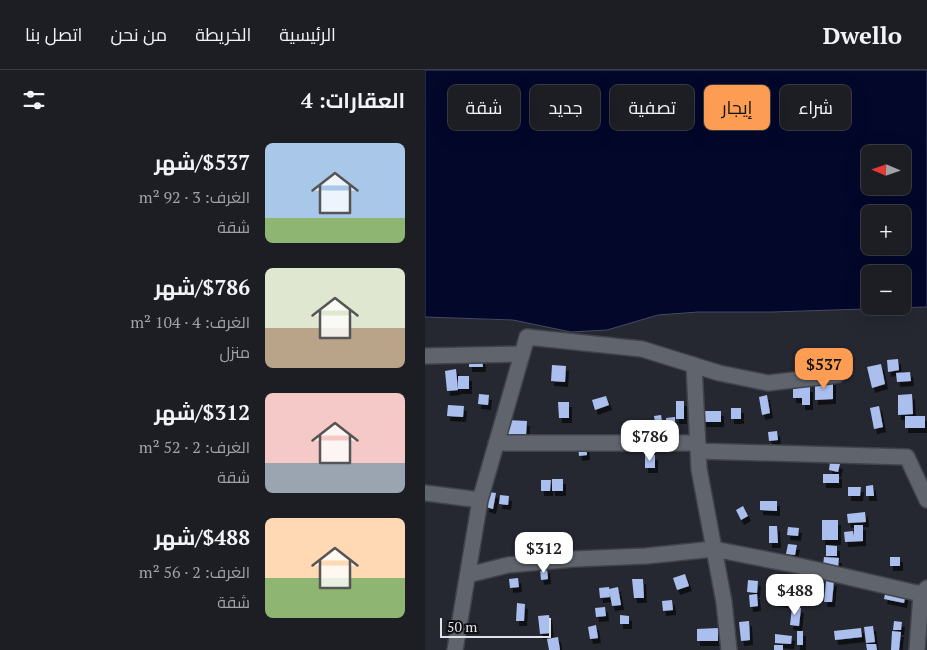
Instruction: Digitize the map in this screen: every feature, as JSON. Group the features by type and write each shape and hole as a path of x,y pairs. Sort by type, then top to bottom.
{"street":[{"path":"455,650 480,500 527,337 642,349 719,373 768,383 837,375"},
{"path":"425,356 522,354"},
{"path":"695,365 699,469 724,602 729,650"},
{"path":"496,443 698,447 907,457 927,500"},
{"path":"425,493 480,500"},
{"path":"468,575 508,565 574,559 646,556 714,549 924,591 917,650"}],"water":[{"path":"425,70 927,70 927,307 911,308 911,265 861,265 861,309 698,312 658,315 607,330 571,332 513,320 425,317"}],"building":[{"path":"482,358 483,367 469,367 469,359"},
{"path":"898,359 899,370 888,372 887,360"},
{"path":"881,364 885,384 872,388 867,367"},
{"path":"552,365 566,366 565,382 551,381"},
{"path":"456,369 458,390 447,391 445,371"},
{"path":"910,372 911,381 897,382 896,373"},
{"path":"458,376 469,376 469,389 458,389"},
{"path":"833,380 833,399 815,400 815,381"},
{"path":"793,387 810,387 810,405 802,405 802,398 793,398"},
{"path":"479,394 489,395 488,405 478,404"},
{"path":"912,394 913,414 898,415 898,395"},
{"path":"767,395 770,413 762,415 759,397"},
{"path":"606,396 609,405 595,410 592,400"},
{"path":"676,401 684,401 684,419 676,419"},
{"path":"558,402 569,402 569,418 559,418"},
{"path":"448,405 464,406 463,417 447,416"},
{"path":"879,406 883,427 874,429 870,408"},
{"path":"731,408 741,408 741,419 731,419"},
{"path":"700,411 721,411 721,422 700,422"},
{"path":"661,415 663,426 656,428 654,416"},
{"path":"905,416 925,416 925,428 905,428"},
{"path":"675,417 675,428 667,429 666,418"},
{"path":"507,420 527,421 526,435 506,434"},
{"path":"777,431 778,440 769,441 768,432"},
{"path":"586,445 587,455 579,456 578,446"},
{"path":"645,455 655,455 655,468 645,468"},
{"path":"830,462 840,464 838,472 829,470"},
{"path":"823,474 839,474 839,483 823,483"},
{"path":"552,479 563,479 563,491 552,491"},
{"path":"541,480 551,480 550,491 541,491"},
{"path":"873,485 874,496 866,496 866,486"},
{"path":"848,487 861,487 860,496 848,496"},
{"path":"489,492 496,493 493,509 486,507"},
{"path":"500,495 509,496 508,505 499,504"},
{"path":"760,501 777,501 777,511 760,510"},
{"path":"743,506 748,516 741,520 736,510"},
{"path":"865,512 866,522 848,523 847,514"},
{"path":"822,520 838,520 838,540 822,540"},
{"path":"854,525 863,525 863,541 845,542 844,532 853,531 854,536"},
{"path":"769,526 777,526 778,543 769,543"},
{"path":"788,527 799,528 798,536 787,535"},
{"path":"558,544 559,555 546,556 545,545"},
{"path":"788,544 797,545 795,555 786,554"},
{"path":"826,545 837,546 837,556 826,556"},
{"path":"824,557 839,558 838,567 823,566"},
{"path":"890,557 900,557 900,566 890,566"},
{"path":"547,568 548,579 541,580 540,569"},
{"path":"685,574 689,586 677,590 673,578"},
{"path":"804,576 818,578 817,585 803,583"},
{"path":"518,578 519,587 510,588 509,579"},
{"path":"632,579 643,579 644,598 634,598"},
{"path":"748,580 758,581 757,593 747,592"},
{"path":"826,581 834,581 832,602 824,602"},
{"path":"609,587 610,597 600,598 599,588"},
{"path":"618,587 621,605 612,606 609,589"},
{"path":"776,587 787,588 785,603 774,601"},
{"path":"886,589 906,593 904,603 884,599"},
{"path":"757,594 758,606 750,607 749,595"},
{"path":"672,600 673,610 663,611 662,601"},
{"path":"517,603 525,604 524,621 516,621"},
{"path":"605,607 606,616 596,617 595,608"},
{"path":"792,607 801,608 799,626 790,625"},
{"path":"549,615 551,633 540,634 538,616"},
{"path":"620,615 629,616 629,624 620,624"},
{"path":"749,621 750,640 741,641 739,622"},
{"path":"894,621 902,622 901,630 893,630"},
{"path":"596,625 598,638 590,639 588,627"},
{"path":"873,626 875,642 866,643 864,627"},
{"path":"718,628 718,641 697,641 697,629"},
{"path":"861,628 862,637 835,640 834,631"},
{"path":"797,631 803,631 803,645 797,645"},
{"path":"892,631 901,632 899,650 891,650"},
{"path":"775,634 792,636 791,644 775,643"},
{"path":"558,637 560,650 549,650 547,639"},
{"path":"866,644 876,644 877,650 867,650"},
{"path":"774,645 783,645 783,650 774,650"}]}
